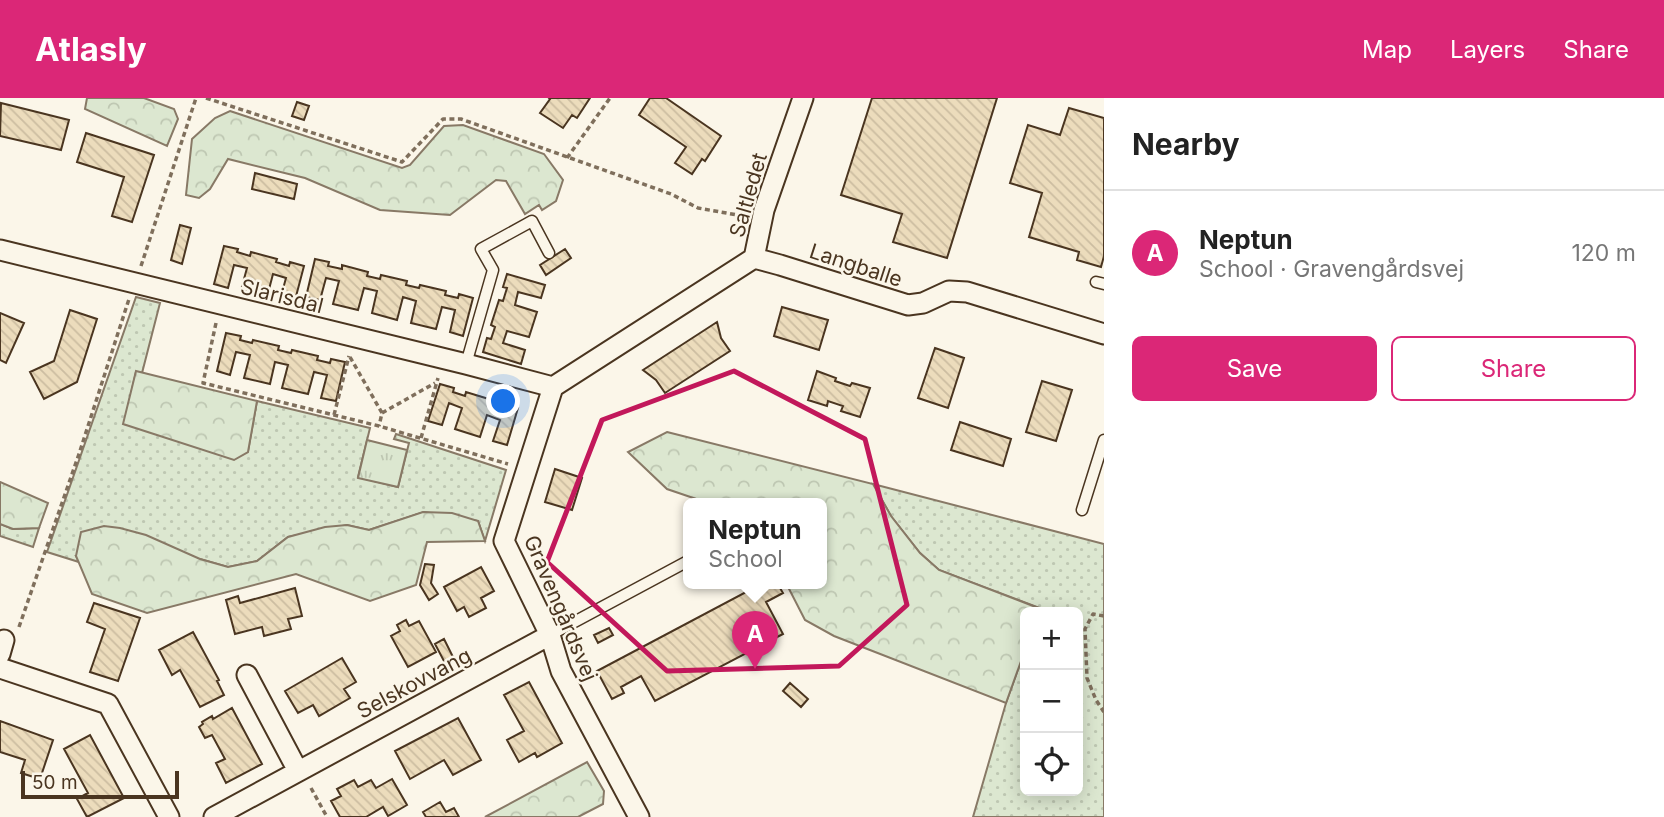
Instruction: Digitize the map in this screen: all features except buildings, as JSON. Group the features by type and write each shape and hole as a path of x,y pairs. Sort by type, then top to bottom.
{"street":[{"name":"Saltledet","path":"553,387 754,258 762,219 803,98"},
{"name":"Slarisdal","path":"0,250 220,304 352,346 443,359 553,387"},
{"name":"Langballe","path":"754,258 908,305 923,303 949,291 967,292 1104,332"},
{"name":"Gravengårdsvej","path":"553,387 504,541 551,635 561,671 639,817"},
{"name":"Selskovvang","path":"214,817 551,635"},
{"path":"0,668 108,704 169,817"},
{"path":"247,675 299,770"}],"lane":[{"path":"466,364 493,270 481,249 532,221 549,253"},
{"path":"1082,510 1104,440"},
{"path":"551,635 683,564"}],"path":[{"path":"2,647 16,633 79,454 195,98"},
{"path":"206,98 402,162 443,119 461,119 671,194 698,208 762,219"},
{"path":"567,158 610,98"},
{"path":"220,304 203,383 379,426 527,469"},
{"path":"334,415 352,346"},
{"path":"352,346 382,413 379,426"},
{"path":"421,439 443,359"},
{"path":"382,413 437,382"},
{"path":"1104,615 1093,614 1085,629 1087,678 1096,701 1104,712"},
{"path":"299,770 327,817"}],"highlighted area":[{"path":"734,371 865,439 907,605 839,666 667,671 547,562 602,420"}],"green space":[{"path":"87,98 144,98 174,109 178,119 167,146 85,109"},
{"path":"230,111 402,168 410,165 444,126 463,125 544,154 563,180 556,201 542,210 539,205 525,214 506,181 496,180 450,215 380,210 305,178 228,159 210,189 199,198 186,195 192,139 215,118"},
{"path":"136,297 160,303 142,373 136,372 124,424 248,451 257,401 370,428 358,477 398,487 409,443 394,439 396,434 506,470 485,541 478,521 424,512 369,530 347,525 288,537 257,561 228,567 200,559 76,556 79,562 47,552"},
{"path":"136,371 257,401 248,452 234,460 123,424"},
{"path":"667,432 873,484 891,516 920,553 939,570 1036,607 1020,607 1020,664 1006,703 834,636 805,620 789,589 827,589 827,498 693,498 667,489 628,452"},
{"path":"367,440 407,450 398,487 358,478"},
{"path":"0,482 48,503 39,528 13,529 0,524"},
{"path":"873,484 1104,544 1104,817 973,817 1020,664 1020,796 1083,796 1083,607 1037,607 939,570 920,553 891,516"},
{"path":"423,512 452,513 478,521 485,541 427,542 416,585 370,601 296,574 147,613 92,594 76,556 81,532 104,526 146,535 200,559 228,567 257,561 288,537 325,527 347,525 369,530"},
{"path":"0,524 13,529 39,528 33,547 0,536"},
{"path":"587,762 604,791 603,804 578,817 485,817"}],"place":[{"name":"Neptun","path":"755,669"}]}
